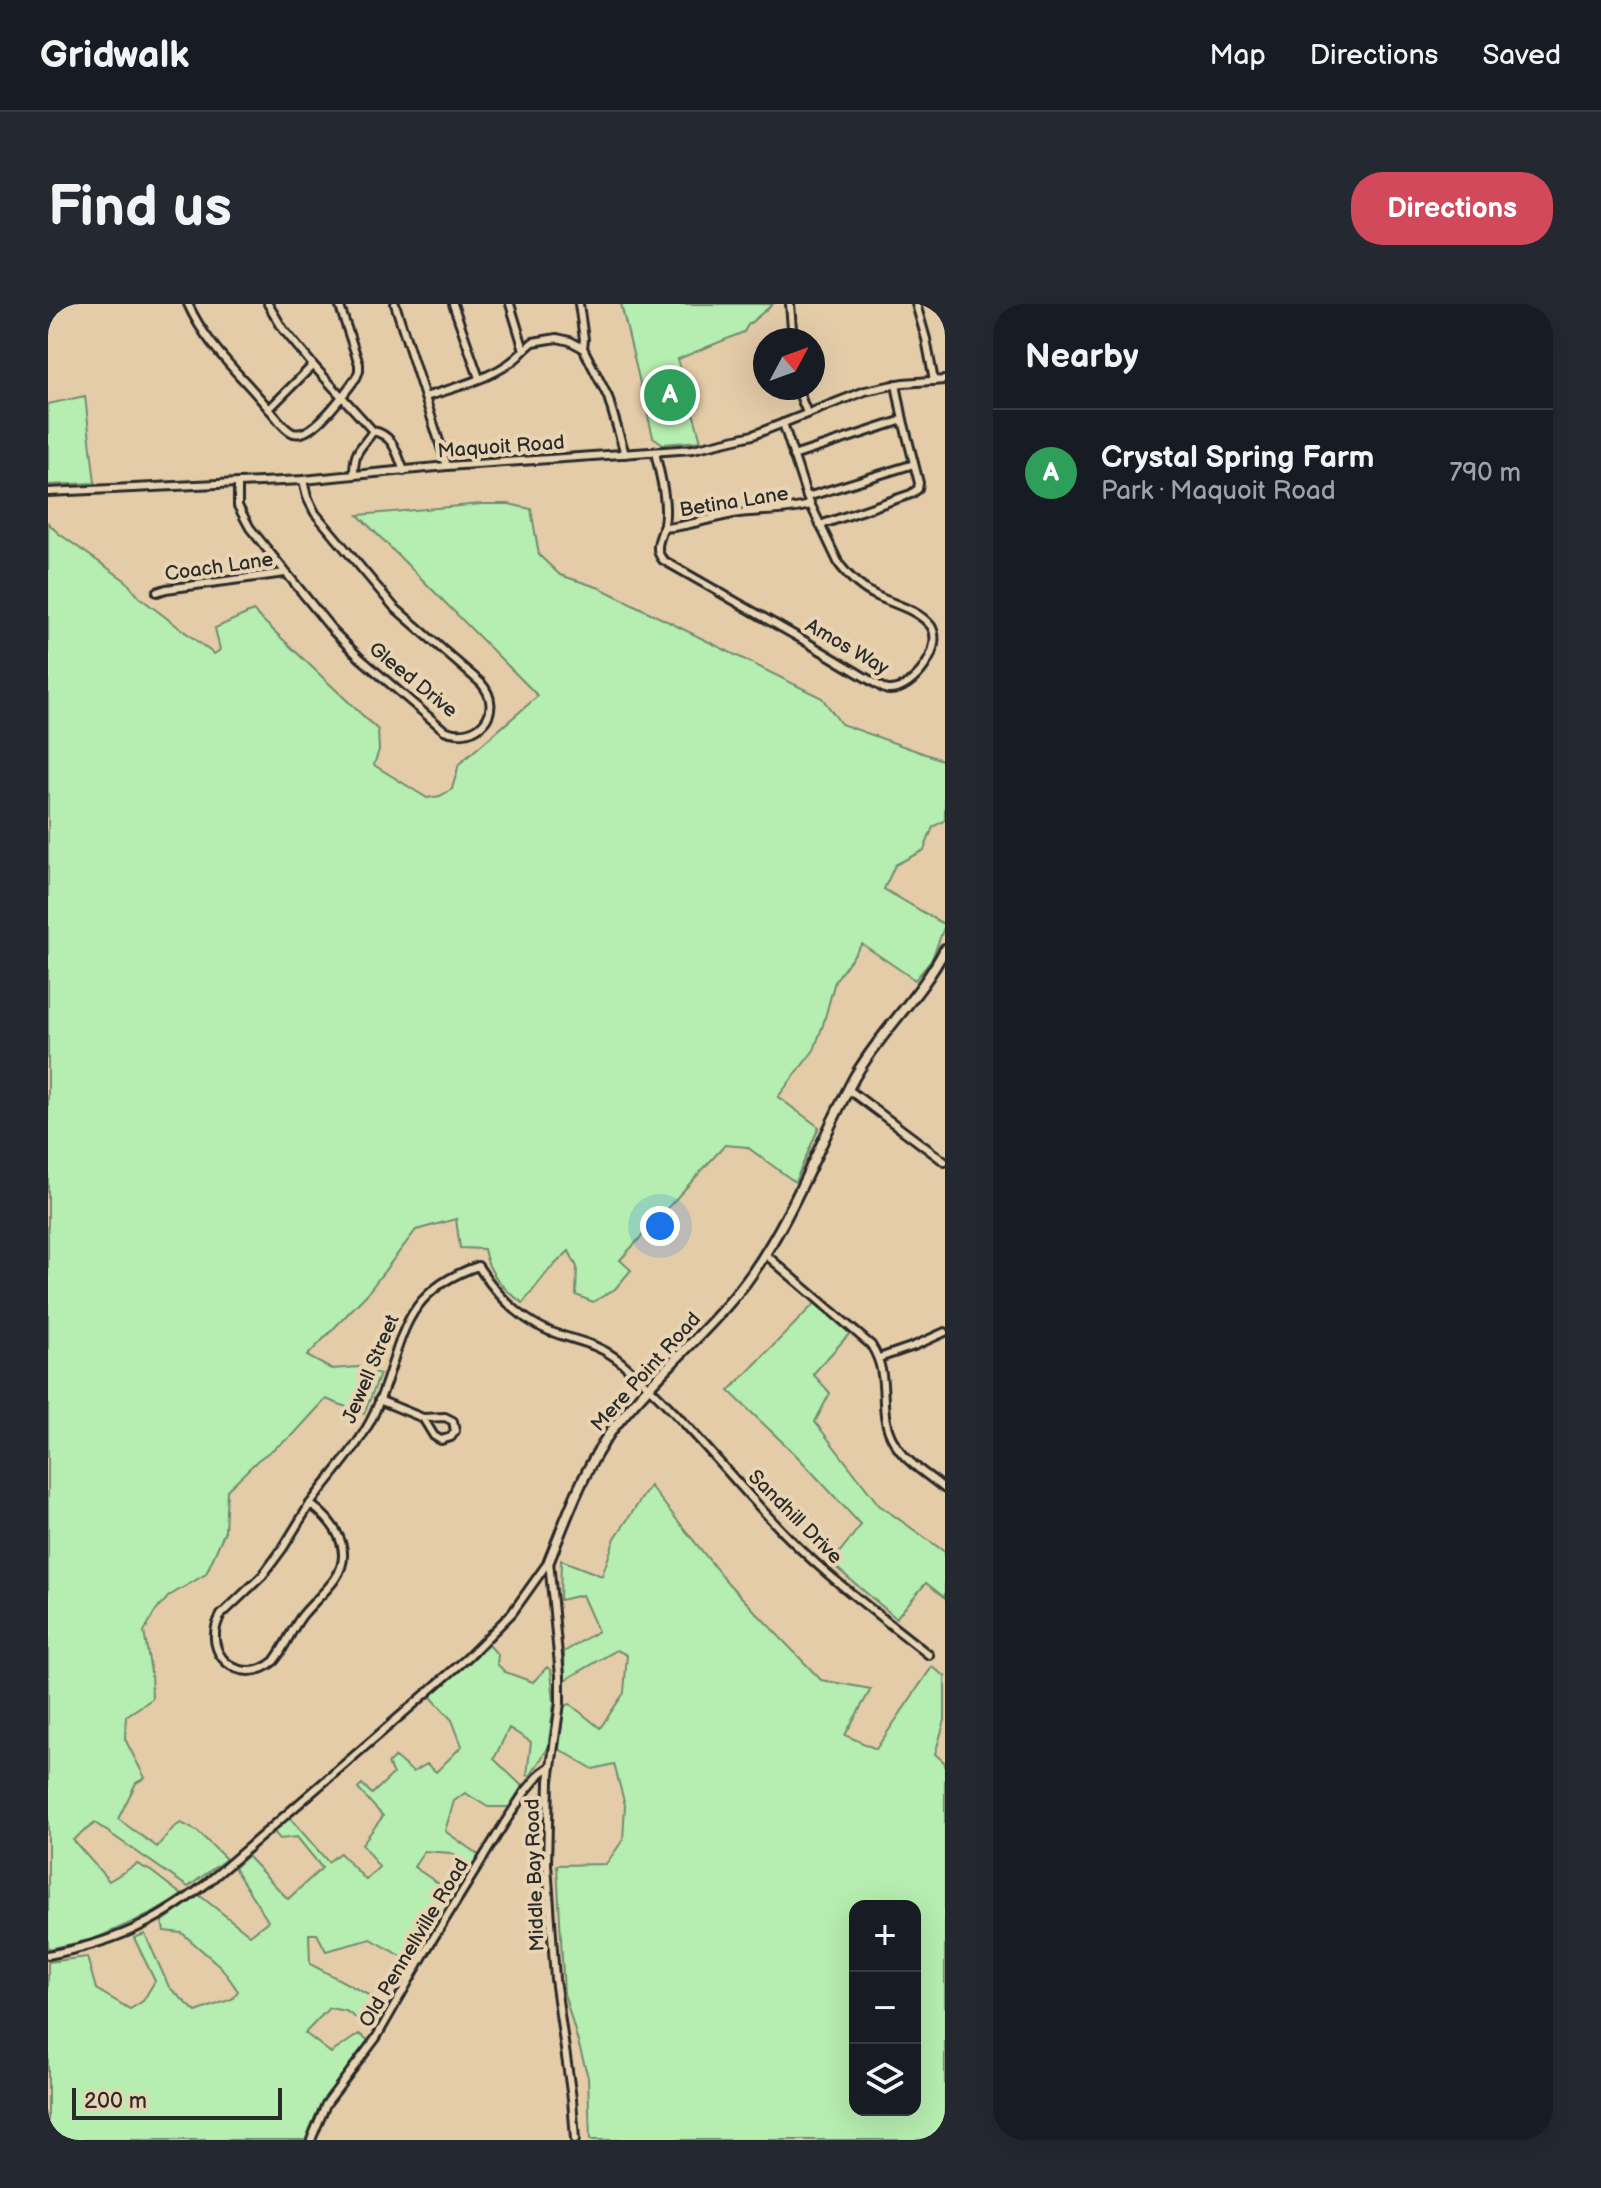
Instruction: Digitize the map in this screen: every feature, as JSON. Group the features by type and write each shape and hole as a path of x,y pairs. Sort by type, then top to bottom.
{"street":[{"path":"188,304 208,340 293,434 301,434 315,426 359,371 339,304"},
{"path":"268,304 283,329 313,365 373,431 384,433 392,441 404,471"},
{"path":"395,304 447,466"},
{"path":"453,304 479,378"},
{"path":"510,304 524,350"},
{"path":"579,304 583,348 608,397 625,454"},
{"path":"790,304 792,328"},
{"path":"916,304 934,381"},
{"path":"425,397 510,364 533,342 557,338 583,348"},
{"path":"269,409 313,365"},
{"name":"Maquoit Road","path":"48,492 303,480 723,444 753,435 850,395 896,384 945,380"},
{"path":"820,525 916,491 919,483 896,384"},
{"path":"802,400 807,413"},
{"path":"793,456 903,420"},
{"name":"Amos Way","path":"655,452 665,512 657,548 668,564 878,685 890,690 898,688 919,674 929,661 935,646 934,632 916,613 875,595 855,581 839,564 810,505 783,423"},
{"path":"354,475 356,451 373,431"},
{"path":"807,497 914,464"},
{"name":"Gleed Drive","path":"238,483 238,506 244,517 285,573 342,641 434,723 449,732 470,733 483,724 492,704 485,688 394,607 315,513 303,480"},
{"name":"Betina Lane","path":"663,528 678,528 735,514 786,511 810,505"},
{"name":"Coach Lane","path":"157,592 285,573"},
{"name":"Mere Point Road","path":"48,1955 87,1947 131,1932 174,1908 206,1884 466,1659 512,1613 549,1561 596,1455 619,1421 732,1300 765,1254 871,1052 926,980 945,949"},
{"path":"849,1090 945,1162"},
{"path":"765,1254 871,1345 879,1358 884,1378 885,1418 893,1442 908,1460 944,1486"},
{"name":"Sandhill Drive","path":"478,1266 500,1295 527,1319 549,1331 598,1346 618,1359 797,1546 929,1655"},
{"name":"Jewell Street","path":"310,1504 327,1517 340,1537 343,1556 340,1569 327,1589 299,1619 269,1666 255,1671 235,1668 225,1662 216,1647 214,1635 221,1615 263,1575 310,1504 354,1448 374,1413 398,1341 412,1312 436,1289 478,1266"},
{"path":"879,1358 945,1332"},
{"path":"379,1400 423,1418 449,1417 455,1424 454,1434 448,1439 438,1439 423,1418"},
{"name":"Middle Bay Road","path":"549,1561 560,1703 547,1809 547,1864 555,1979 575,2140"},
{"name":"Old Pennellville Road","path":"311,2140 326,2104 376,2038 511,1813 541,1773 551,1766"}],"green space":[{"path":"621,304 773,304 744,332 678,359 701,441 663,444 653,437"},
{"path":"85,396 95,483 48,485 48,404"},
{"path":"509,504 531,509 539,555 560,575 600,588 822,698 841,724 945,761 945,820 933,827 924,850 895,865 884,889 945,925 931,961 915,980 862,944 835,981 814,1050 778,1097 819,1127 795,1182 747,1147 725,1145 620,1260 631,1270 615,1289 593,1302 576,1295 577,1267 569,1251 523,1303 498,1280 489,1266 484,1249 460,1248 456,1219 416,1230 366,1295 307,1356 331,1369 359,1367 380,1374 364,1414 326,1399 293,1435 258,1460 227,1490 225,1531 206,1574 169,1596 154,1613 144,1632 152,1699 126,1716 125,1739 145,1778 136,1783 118,1819 157,1847 181,1823 197,1831 226,1859 188,1887 95,1823 73,1840 109,1881 137,1864 182,1895 153,1913 94,1939 48,1949 48,523 126,581 139,597 214,654 220,650 215,628 253,611 378,730 379,750 374,765 427,798 440,796 452,789 459,764 538,696 358,515"},
{"path":"815,1303 850,1333 813,1374 830,1393 815,1422 879,1505 945,1552 945,1598 926,1583 896,1618 831,1563 861,1525 797,1456 729,1391"},
{"path":"650,1486 726,1581 821,1680 871,1689 845,1735 876,1749 932,1667 945,1676 945,1720 935,1754 945,1763 945,2140 590,2140 588,2077 564,1993 557,1865 606,1864 623,1840 625,1805 614,1764 593,1769 559,1749 564,1706 570,1704 600,1728 624,1693 627,1655 617,1650 565,1680 564,1652 598,1631 582,1595 560,1600 561,1560 602,1576 615,1538"},
{"path":"489,1645 498,1655 497,1664 505,1672 533,1682 547,1667 551,1670 554,1703 548,1748 530,1776 527,1775 531,1742 509,1728 494,1759 522,1786 509,1807 488,1807 465,1793 454,1801 445,1831 480,1856 473,1866 451,1853 424,1851 414,1867 454,1894 414,1963 371,1939 326,1951 317,1934 309,1934 310,1964 389,2006 376,2032 346,2011 329,2008 305,2033 331,2053 359,2034 368,2040 325,2099 306,2140 48,2140 48,1962 87,1957 96,1989 130,2009 143,2001 155,1981 134,1938 145,1934 169,1987 196,2012 232,1999 238,1991 221,1967 182,1933 164,1931 162,1922 199,1895 250,1935 268,1921 234,1868 247,1856 288,1899 322,1868 297,1837 280,1839 273,1831 290,1818 328,1862 340,1853 366,1880 379,1867 362,1844 383,1816 358,1789 362,1784 372,1794 393,1774 388,1764 395,1757 413,1772 427,1764 436,1772 462,1746 452,1720 430,1696"}],"place":[{"name":"Crystal Spring Farm","path":"670,395"}]}
